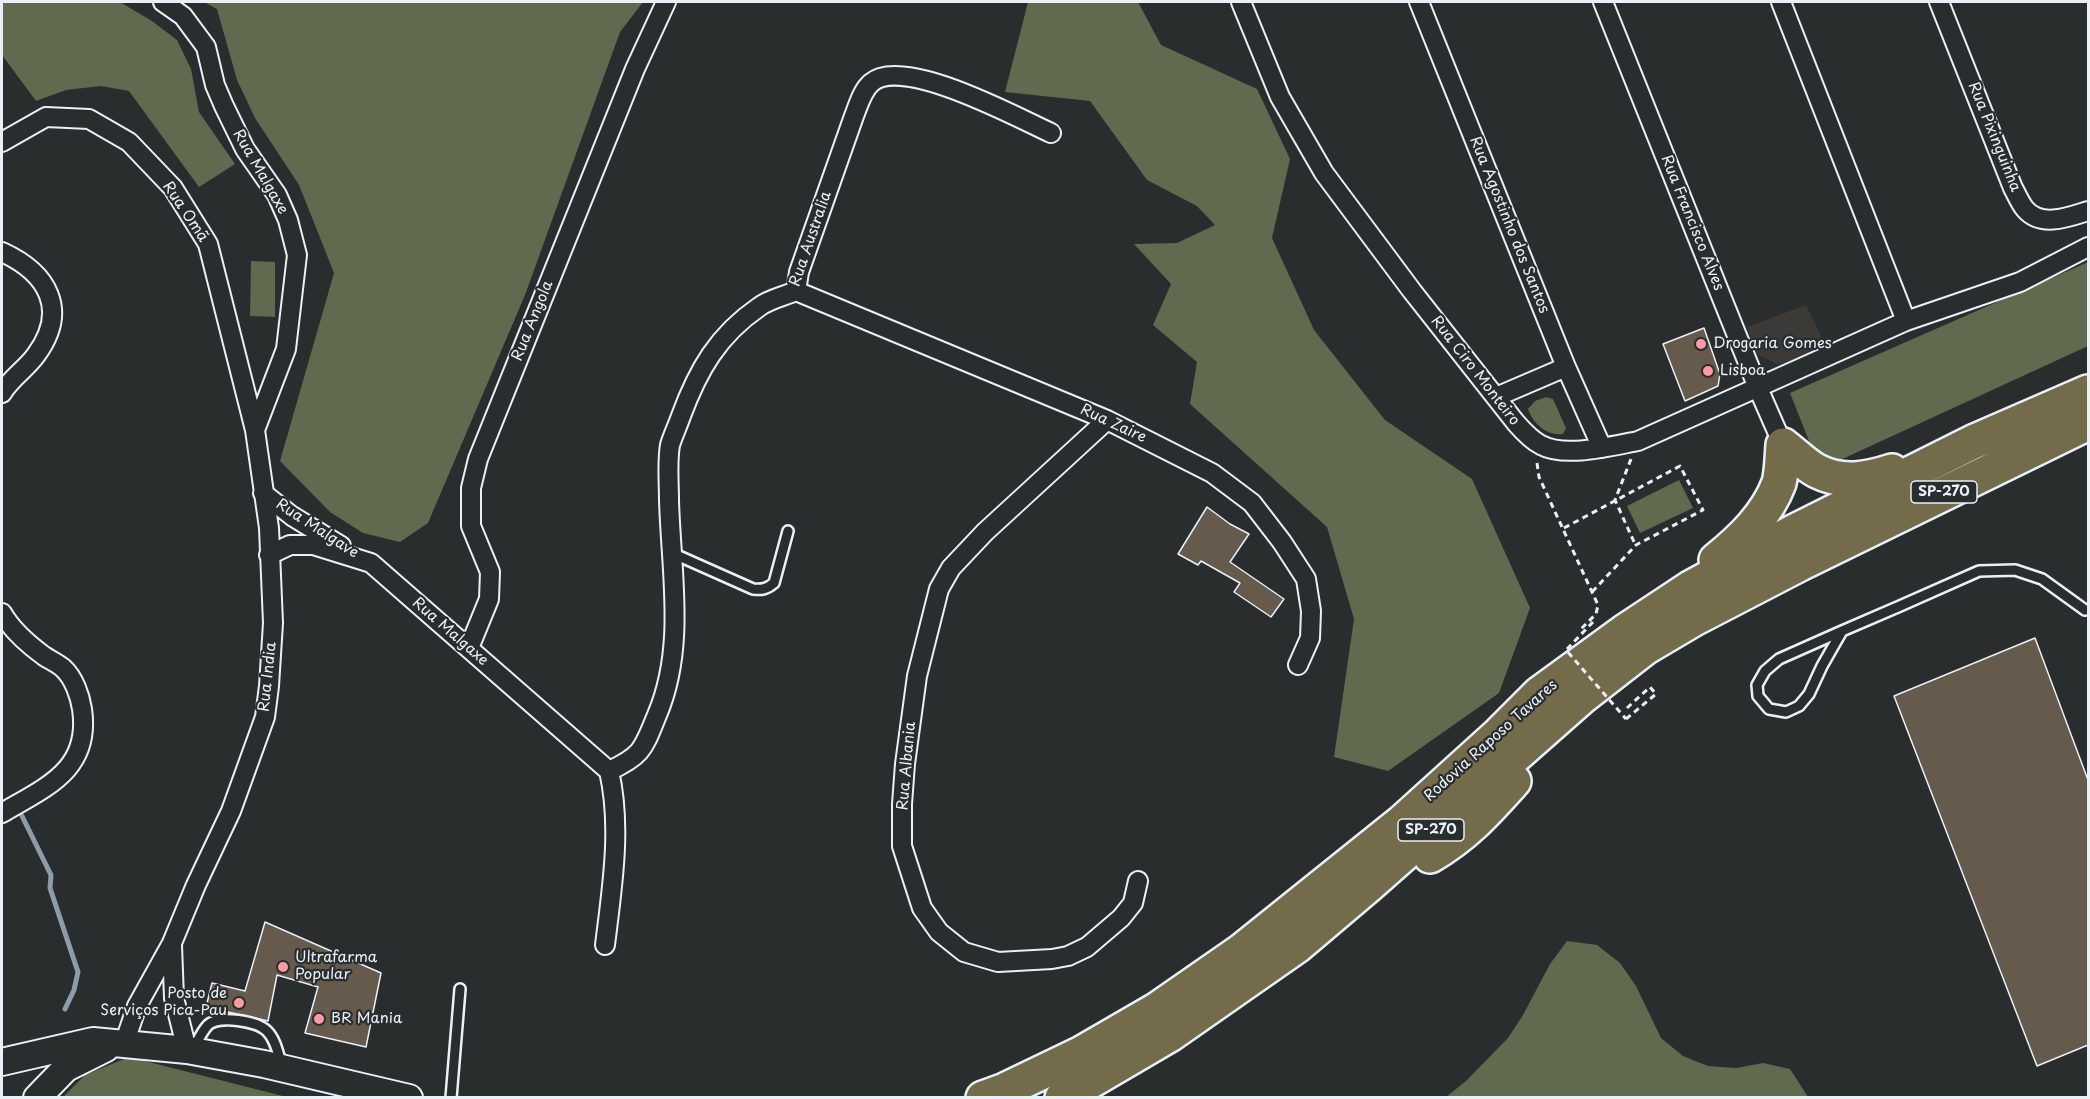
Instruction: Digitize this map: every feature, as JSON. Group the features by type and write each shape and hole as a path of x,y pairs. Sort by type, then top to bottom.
{"highway":[{"name":"Rodovia Raposo Tavares","path":"1062,1098 1189,1022 1297,946 1403,821 1499,734 1540,693 1625,631 1690,588 1793,532 1973,442 2088,392"},
{"name":"Rodovia Raposo Tavares","path":"983,1098 1005,1090 1080,1054 1156,1010 1241,951 1357,876 1645,648 1694,619 1800,564 2088,423"},
{"path":"1783,445 1817,471 1845,479 1860,479 1876,476 1973,442"},
{"path":"1625,631 1644,611 1688,582 1736,543 1766,510 1779,481 1783,445"}],"main road":[{"path":"2,1062 93,1041 190,1050 282,1068 409,1098"},
{"path":"37,1098 66,1068 121,1044"}],"street":[{"name":"Rua Malgaxe","path":"164,2 183,16 206,47 215,85 224,106 245,148 277,195 288,220 297,255 286,349 255,430"},
{"name":"Rua Angola","path":"469,648 489,599 490,573 471,525 471,488 478,459 635,69 666,2"},
{"name":"Rua Ciro Monteiro","path":"1241,2 1280,97 1324,172 1412,291 1516,423 1542,446 1560,451 1602,448 1638,441 1906,321"},
{"name":"Rua Agostinho dos Santos","path":"1419,2 1566,367 1602,448"},
{"name":"Rua Francisco Alves","path":"1603,2 1783,445"},
{"path":"1781,2 1906,321 2020,282 2088,247"},
{"name":"Rua Pixinguinha","path":"1939,2 2013,188 2025,209 2037,218 2049,221 2088,211"},
{"name":"Rua Australia","path":"609,771 629,761 641,750 666,695 673,654 675,603 669,485 670,446 701,369 723,338 760,305 796,291 799,272 850,127 862,96 870,83 893,76 913,77 946,86 1051,133"},
{"name":"Rua Omã","path":"2,142 46,117 88,119 129,142 173,188 208,244 255,430"},
{"path":"2,252 20,261 44,283 51,297 52,311 48,334 35,356 9,382 2,393"},
{"name":"Rua Zaire","path":"796,291 1107,420 1212,473 1252,504 1282,542 1306,579 1311,611 1310,638 1298,665"},
{"path":"1496,397 1566,367"},
{"name":"Rua Albania","path":"1107,420 985,532 951,568 939,589 917,676 905,764 902,804 903,846 922,908 939,932 964,952 998,962 1052,959 1068,956 1087,946 1121,918 1133,903 1138,881"},
{"name":"Rua India","path":"121,1044 137,1006 172,943 231,811 264,717 269,686 273,622 269,528 255,430"},
{"name":"Rua Malgave","path":"263,493 292,516 371,563"},
{"name":"Rua Malgaxe","path":"270,555 290,545 312,545 371,563 609,771"},
{"path":"2,613 7,622 41,654 64,669 80,695 84,724 79,752 66,772 2,813"},
{"path":"605,945 613,883 615,829 614,792 609,771"},
{"name":"Rua India","path":"172,943 174,998 190,1050"}],"lane":[{"path":"672,553 753,589 761,590 774,583 788,531"},
{"path":"1842,631 1809,694 1799,706 1786,712 1769,709 1758,696 1757,685 1765,671 1779,659 1842,631 1979,571 2014,570 2042,579 2085,610"},
{"path":"451,1098 460,989"},
{"path":"190,1050 208,1025 218,1019 237,1020 266,1029 274,1040 282,1068"}],"path":[{"path":"1534,440 1539,477 1593,591 1598,605 1596,614"},
{"path":"1636,545 1615,500 1638,441"},
{"path":"1564,528 1680,466 1703,510 1636,545 1593,591"},
{"path":"1593,622 1566,650 1626,719 1656,694 1650,687 1627,708"}],"shaded area":[{"path":"1806,305 1827,348 1778,365 1759,355 1754,349 1747,327"}],"green space":[{"path":"2,2 120,2 152,21 177,40 191,69 199,112 235,164 199,187 129,91 101,86 66,90 36,101 2,55"},
{"path":"204,2 643,2 620,32 525,295 428,523 400,542 363,533 330,512 280,461 334,273 299,185 255,118 237,80 217,9"},
{"path":"1028,2 1138,2 1161,45 1257,89 1290,159 1272,238 1314,330 1385,420 1472,479 1530,608 1499,693 1388,771 1334,757 1354,619 1327,527 1190,404 1197,362 1153,325 1171,284 1134,244 1177,243 1215,225 1197,206 1147,180 1090,101 1005,92"},
{"path":"251,261 275,262 275,317 250,316"},
{"path":"2088,262 2088,346 1838,461 1811,446 1790,393"},
{"path":"1546,397 1553,399 1566,428 1563,434 1551,433 1541,428 1530,414 1528,409 1535,401"},
{"path":"1679,480 1693,508 1640,533 1627,506"},
{"path":"1567,941 1597,945 1620,963 1636,986 1661,1038 1683,1056 1708,1066 1736,1068 1763,1063 1790,1069 1808,1097 1446,1097 1466,1081 1508,1038 1550,964"},
{"path":"129,1057 287,1097 62,1098 85,1075"}],"building":[{"path":"1704,328 1720,374 1718,386 1685,401 1663,344"},
{"path":"1207,507 1230,524 1249,534 1230,562 1284,599 1271,617 1234,592 1240,583 1201,561 1198,565 1178,554"},
{"path":"2035,638 2088,780 2088,1045 2037,1066 1894,696"},
{"path":"265,922 381,973 366,1047 305,1033 318,987 277,975 268,1021 206,1007 212,983 245,991"}],"waterway":[{"path":"22,816 51,875 50,888 78,972 74,990 65,1009"}],"place":[{"name":"Drogaria Gomes","path":"1701,344"},
{"name":"Lisboa","path":"1708,371"},
{"name":"Ultrafarma Popular","path":"283,967"},
{"name":"Posto de Serviços Pica-Pau","path":"239,1003"},
{"name":"BR Mania","path":"319,1019"}]}
